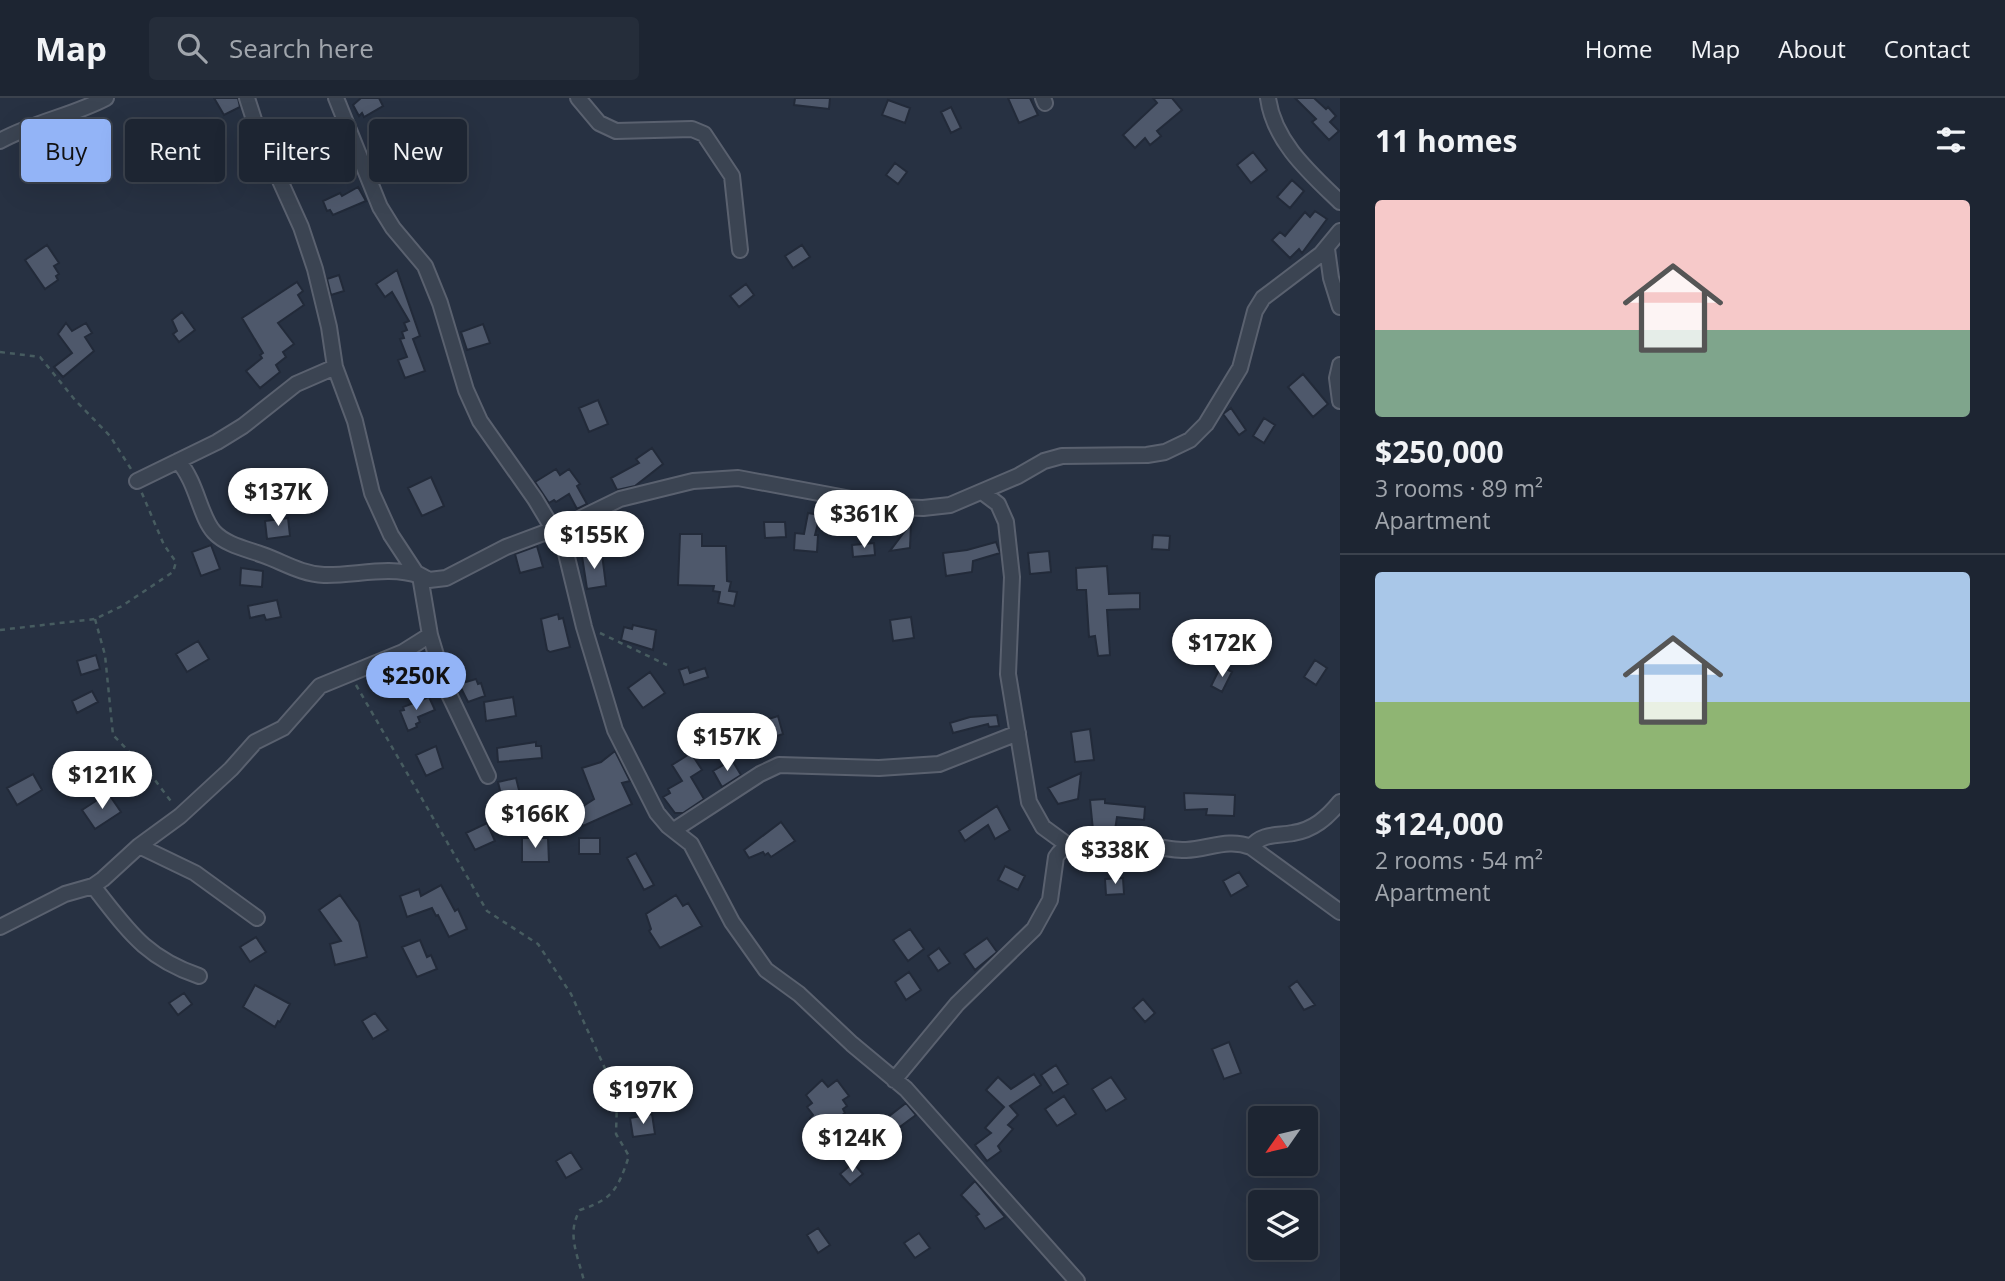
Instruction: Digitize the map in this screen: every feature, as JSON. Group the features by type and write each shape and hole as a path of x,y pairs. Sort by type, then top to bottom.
{"street":[{"path":"0,141 33,124 89,107 106,98"},
{"path":"247,98 258,132 301,228 315,269 329,327 335,367 355,421 372,493 391,535 420,576 430,635 446,688 488,776"},
{"path":"336,98 380,207 393,228 425,266 440,303 466,390 480,421 535,499 565,549 584,627 617,736 657,813 687,839 696,851 736,928 766,970 799,994 949,1134 1077,1281"},
{"path":"578,98 599,123 616,131 692,129 704,134 732,176 740,250"},
{"path":"1269,98 1282,138 1311,174 1340,202"},
{"path":"178,461 188,472 213,531 233,544 303,572 326,575 377,571 411,573 433,580 446,578 506,547 573,522 620,499 641,492 721,478 738,478 894,508 950,505 1044,461 1062,456 1147,455 1164,452 1190,439 1206,424 1240,368 1255,311 1263,298 1327,249 1340,231"},
{"path":"1327,249 1331,278 1340,307"},
{"path":"1340,365 1337,378 1340,401"},
{"path":"137,481 243,426 296,384 335,367"},
{"path":"982,492 998,504 1006,522 1012,578 1008,674 1029,802 1047,832 1069,846"},
{"path":"0,927 65,894 93,886 139,846 180,816 231,769 255,742 283,728 313,692 403,652 430,635"},
{"path":"674,830 760,774 779,765 878,768 939,764 1018,733"},
{"path":"1251,847 1261,838 1307,829 1321,822 1340,802"},
{"path":"894,1080 957,1004 1034,929 1050,900 1056,857 1069,846 1099,839 1120,839 1176,849 1230,842 1251,847 1340,912"},
{"path":"139,846 195,873 257,918"},
{"path":"93,886 147,950 175,968 199,976"}],"path":[{"path":"0,352 40,357 75,400 110,436 123,453 176,567 151,588 95,619 0,630"},
{"path":"95,619 105,655 113,735 148,771 180,816"},
{"path":"584,627 667,665"},
{"path":"349,674 487,911 532,939 550,960 586,1024 608,1075 617,1101 616,1134 629,1156 614,1193 601,1204 580,1210 573,1222 572,1234 584,1281"}],"building":[{"path":"214,98 238,98 240,107 224,115"},
{"path":"361,98 379,98 383,106 364,117 362,113 359,116 353,105"},
{"path":"795,98 830,98 829,109 794,105"},
{"path":"1008,98 1030,98 1038,115 1019,123"},
{"path":"1153,98 1172,98 1182,110 1157,131 1161,136 1150,145 1145,138 1135,148 1123,135 1157,103"},
{"path":"1295,98 1314,98 1326,109 1328,107 1336,116 1330,122 1339,131 1329,140 1312,122 1316,119"},
{"path":"888,100 910,108 905,123 882,115"},
{"path":"951,107 961,128 951,133 941,112"},
{"path":"1253,152 1267,170 1251,183 1237,165"},
{"path":"895,163 907,172 898,184 886,175"},
{"path":"1292,180 1304,191 1290,208 1277,197"},
{"path":"358,187 366,201 333,215 330,210 327,211 323,201 340,193 342,196"},
{"path":"1315,211 1327,219 1302,253 1299,249 1290,258 1272,240 1280,232 1285,236 1305,212 1310,217"},
{"path":"47,245 59,263 54,266 59,274 56,276 58,280 45,289 25,260"},
{"path":"802,245 810,257 793,268 785,256"},
{"path":"397,270 420,336 413,339 425,371 405,378 398,360 407,357 400,339 404,338 402,332 407,330 404,323 409,321 392,292 385,297 376,284"},
{"path":"339,275 344,291 331,295 327,279"},
{"path":"297,282 303,291 298,295 304,305 278,323 294,344 283,352 286,357 276,365 280,372 260,388 246,371 262,358 260,355 263,353 242,318"},
{"path":"746,284 754,295 739,307 730,296"},
{"path":"182,312 195,330 179,342 173,334 177,331 172,320"},
{"path":"66,323 72,331 86,323 92,333 85,337 94,351 63,377 54,367 72,353 58,334"},
{"path":"483,324 490,343 467,350 461,332"},
{"path":"1303,374 1328,404 1313,417 1288,387"},
{"path":"598,400 608,424 589,432 579,408"},
{"path":"1231,408 1246,430 1239,435 1223,414"},
{"path":"1264,418 1275,425 1264,443 1253,436"},
{"path":"652,448 663,464 635,486 617,490 611,478 639,463 636,459"},
{"path":"274,469 276,484 259,487 259,483 251,484 249,472"},
{"path":"556,469 560,475 569,469 580,484 577,486 587,504 577,509 569,494 549,503 535,482"},
{"path":"431,477 444,506 422,516 408,488"},
{"path":"808,513 820,515 815,535 818,535 817,552 794,550 795,533 804,534"},
{"path":"288,518 290,536 267,539 265,521"},
{"path":"764,522 785,522 786,537 765,538"},
{"path":"911,523 910,548 890,551"},
{"path":"680,534 702,534 702,546 726,546 727,581 731,582 729,591 737,592 734,606 718,603 720,592 713,591 714,586 678,585"},
{"path":"1153,535 1170,536 1169,550 1152,549"},
{"path":"996,542 1000,553 973,561 972,572 946,576 943,553"},
{"path":"874,543 875,555 853,557 852,545"},
{"path":"211,545 220,569 201,576 192,552"},
{"path":"537,546 543,567 520,573 515,554"},
{"path":"1049,551 1051,572 1030,574 1028,553"},
{"path":"602,554 606,586 587,589 582,556"},
{"path":"1107,566 1109,594 1140,593 1140,609 1107,610 1110,655 1098,656 1095,636 1089,637 1086,590 1077,590 1076,568"},
{"path":"241,568 263,571 262,587 240,585"},
{"path":"277,600 281,617 266,620 264,615 250,618 248,606"},
{"path":"558,614 559,619 563,618 570,647 550,652 547,650 541,619"},
{"path":"911,617 914,638 893,641 890,620"},
{"path":"1190,621 1198,632 1181,643 1173,632"},
{"path":"633,625 656,630 653,650 621,640 624,627 632,629"},
{"path":"198,641 209,659 187,672 176,654"},
{"path":"96,655 100,669 81,675 77,661"},
{"path":"1315,660 1327,668 1316,685 1304,677"},
{"path":"1221,666 1232,672 1222,692 1211,686"},
{"path":"688,667 690,673 705,668 708,677 684,685 679,670"},
{"path":"650,672 665,693 643,708 628,688"},
{"path":"476,679 478,684 481,683 485,696 468,702 459,684"},
{"path":"92,691 98,702 77,713 72,701"},
{"path":"429,697 435,710 418,717 420,722 416,724 417,727 408,731 400,711 404,710 403,707"},
{"path":"513,697 516,716 486,721 484,702"},
{"path":"997,715 999,726 989,727 988,724 953,733 950,723 970,717"},
{"path":"778,716 783,734 762,741 756,723"},
{"path":"1090,729 1094,760 1075,762 1071,732"},
{"path":"536,742 536,746 541,746 542,758 498,762 497,748"},
{"path":"436,746 443,768 426,776 416,755"},
{"path":"615,751 630,781 622,783 632,804 583,826 574,812 594,799 582,768 601,762"},
{"path":"691,753 702,770 691,777 704,799 683,813 675,813 663,797 670,793 668,789 682,781 672,765"},
{"path":"732,760 741,775 722,787 713,771"},
{"path":"1081,773 1078,799 1058,804 1048,788"},
{"path":"33,774 42,790 17,805 7,788"},
{"path":"516,778 520,794 502,799 498,782"},
{"path":"108,793 121,812 95,829 82,810"},
{"path":"1184,793 1235,795 1234,816 1206,815 1207,809 1185,810"},
{"path":"1105,799 1105,803 1145,807 1144,820 1117,817 1115,830 1093,830 1090,800"},
{"path":"997,806 1010,830 995,839 988,825 965,841 959,831"},
{"path":"781,822 795,841 771,857 763,852 749,858 744,850"},
{"path":"487,823 495,841 475,850 466,833"},
{"path":"522,838 548,838 549,862 522,862"},
{"path":"579,838 600,838 600,854 579,854"},
{"path":"636,853 654,885 644,890 627,858"},
{"path":"1005,866 1025,876 1018,890 998,880"},
{"path":"1239,872 1248,886 1231,896 1223,881"},
{"path":"1123,878 1124,894 1106,895 1105,879"},
{"path":"441,885 455,911 458,909 467,929 449,937 432,908 407,917 400,896 419,889 421,896"},
{"path":"340,895 359,922 367,957 335,965 330,944 341,941 319,910"},
{"path":"676,895 683,906 688,903 702,926 660,948 649,931 651,929 646,914"},
{"path":"910,929 924,949 908,961 893,940"},
{"path":"256,937 266,952 250,962 240,947"},
{"path":"987,938 997,952 975,970 964,954"},
{"path":"420,940 427,957 431,955 437,969 417,977 402,947"},
{"path":"939,948 950,963 938,971 928,956"},
{"path":"909,972 921,990 906,1000 895,982"},
{"path":"1297,981 1315,1005 1304,1010 1289,987"},
{"path":"255,985 290,1004 275,1027 243,1007"},
{"path":"184,993 192,1004 178,1015 169,1003"},
{"path":"1143,999 1155,1013 1145,1022 1133,1008"},
{"path":"375,1013 388,1030 373,1039 362,1021"},
{"path":"1229,1042 1241,1073 1224,1079 1212,1049"},
{"path":"1056,1065 1068,1084 1053,1093 1041,1075"},
{"path":"1034,1074 1041,1085 1010,1106 1018,1115 1008,1125 1013,1129 998,1146 1001,1151 987,1161 975,1145 991,1133 985,1128 1004,1107 986,1090 998,1077 1011,1089"},
{"path":"1111,1077 1126,1099 1106,1111 1092,1089"},
{"path":"822,1080 828,1087 837,1080 849,1096 843,1100 847,1106 843,1109 845,1113 838,1118 841,1122 830,1131 826,1126 819,1130 810,1118 813,1115 807,1107 812,1103 806,1095"},
{"path":"1064,1096 1076,1114 1057,1126 1045,1109"},
{"path":"906,1103 916,1115 897,1129 888,1117"},
{"path":"652,1114 655,1134 633,1137 630,1118"},
{"path":"571,1152 582,1169 566,1178 556,1161"},
{"path":"853,1163 863,1174 850,1185 840,1174"},
{"path":"975,1181 1005,1217 985,1229 976,1216 979,1214 961,1195"},
{"path":"818,1228 830,1245 818,1253 807,1235"},
{"path":"919,1233 930,1248 915,1258 904,1243"}]}
